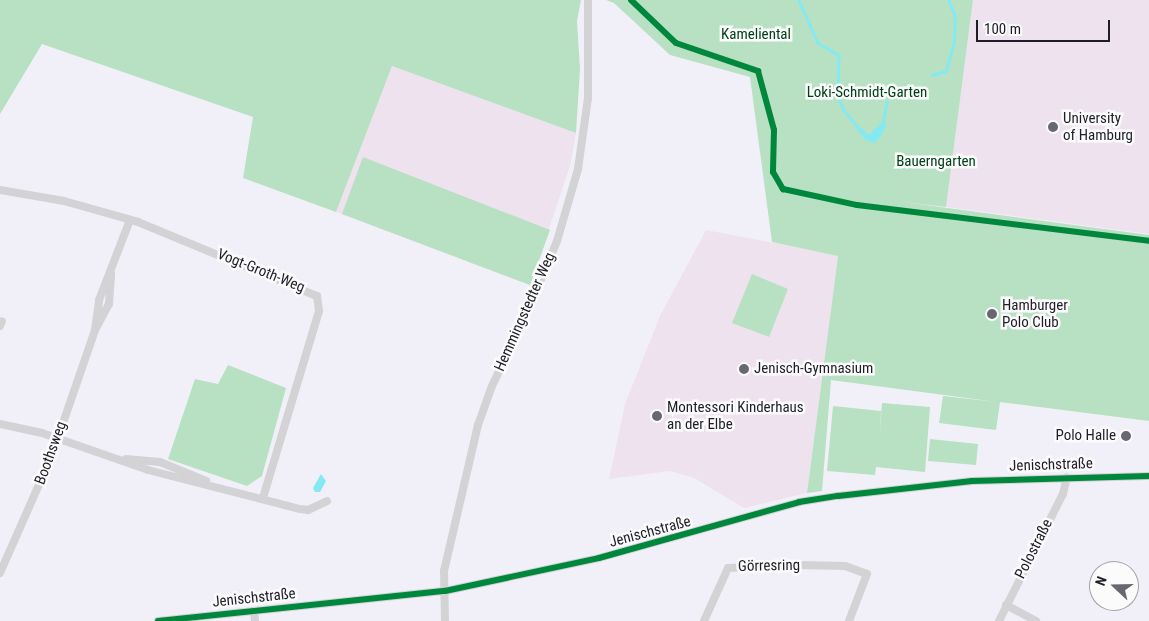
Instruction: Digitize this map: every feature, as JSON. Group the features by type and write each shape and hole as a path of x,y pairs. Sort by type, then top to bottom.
{"street":[{"name":"Hemmingstedter Weg","path":"445,621 444,571 485,404 554,249 578,169 588,98 588,0"},
{"name":"Vogt-Groth-Weg","path":"0,190 64,201 130,220 317,296 319,311 263,498"},
{"name":"Boothsweg","path":"0,573 25,521 57,439 95,330 110,304 111,273 130,220"},
{"path":"0,424 57,439 148,470 209,483 308,510 327,501"},
{"name":"Jenischstraße","path":"158,621 445,591 628,551 799,502 972,481 1149,476"},
{"name":"Polostraße","path":"999,621 1063,494 1067,477"},
{"name":"Görresring","path":"704,621 724,574 734,565 845,566 867,574 849,621"},
{"path":"1006,605 1036,621"},
{"path":"254,611 255,621"}],"shaded area":[{"name":"University of Hamburg","path":"973,0 1149,0 1149,234 946,207"},
{"path":"392,66 576,133 570,166 530,285 336,212"},
{"name":"Jenisch-Gymnasium","path":"706,230 838,255 807,493 744,508 694,478 670,471 609,479 625,404 660,316"}],"green space":[{"path":"0,0 581,0 577,21 580,69 576,133 392,66 336,212 243,178 253,117 42,44 0,114"},
{"path":"606,0 973,0 946,207 903,202 1149,235 1149,421 1000,402 996,430 939,423 943,396 997,402 831,380 822,491 807,493 838,256 772,242 750,77 670,55 614,3"},
{"path":"363,157 550,230 530,285 342,214"},
{"path":"752,274 788,289 769,337 732,323"},
{"path":"228,365 286,388 262,476 247,486 168,459 195,379 218,384"},
{"path":"882,403 930,407 925,472 876,467 875,475 827,471 833,406 881,411 880,432"},
{"path":"930,439 978,444 976,465 928,461"}],"water":[{"path":"882,122 886,123 884,131 875,143 866,140 857,130 860,127 869,135"},
{"path":"321,474 326,481 320,492 315,492 313,488"}],"waterway":[{"path":"799,0 818,43 839,55 838,97 844,110 861,131"},
{"path":"932,75 946,71 954,41 955,17 948,0"},
{"path":"882,125 887,102"}],"cycle path":[{"path":"631,0 676,43 758,71 774,130 773,172 783,189 857,205 1149,241"},
{"path":"158,621 445,591 599,558 799,502 838,496 972,481 1149,476"}],"place":[{"name":"University of Hamburg","path":"1053,127"},
{"name":"Hamburger Polo Club","path":"992,314"},
{"name":"Jenisch-Gymnasium","path":"744,369"},
{"name":"Montessori Kinderhaus an der Elbe","path":"657,416"},
{"name":"Polo Halle","path":"1126,436"}],"park label":[{"name":"Kameliental","path":"756,35"},
{"name":"Loki-Schmidt-Garten","path":"867,93"},
{"name":"Bauerngarten","path":"936,162"}]}
